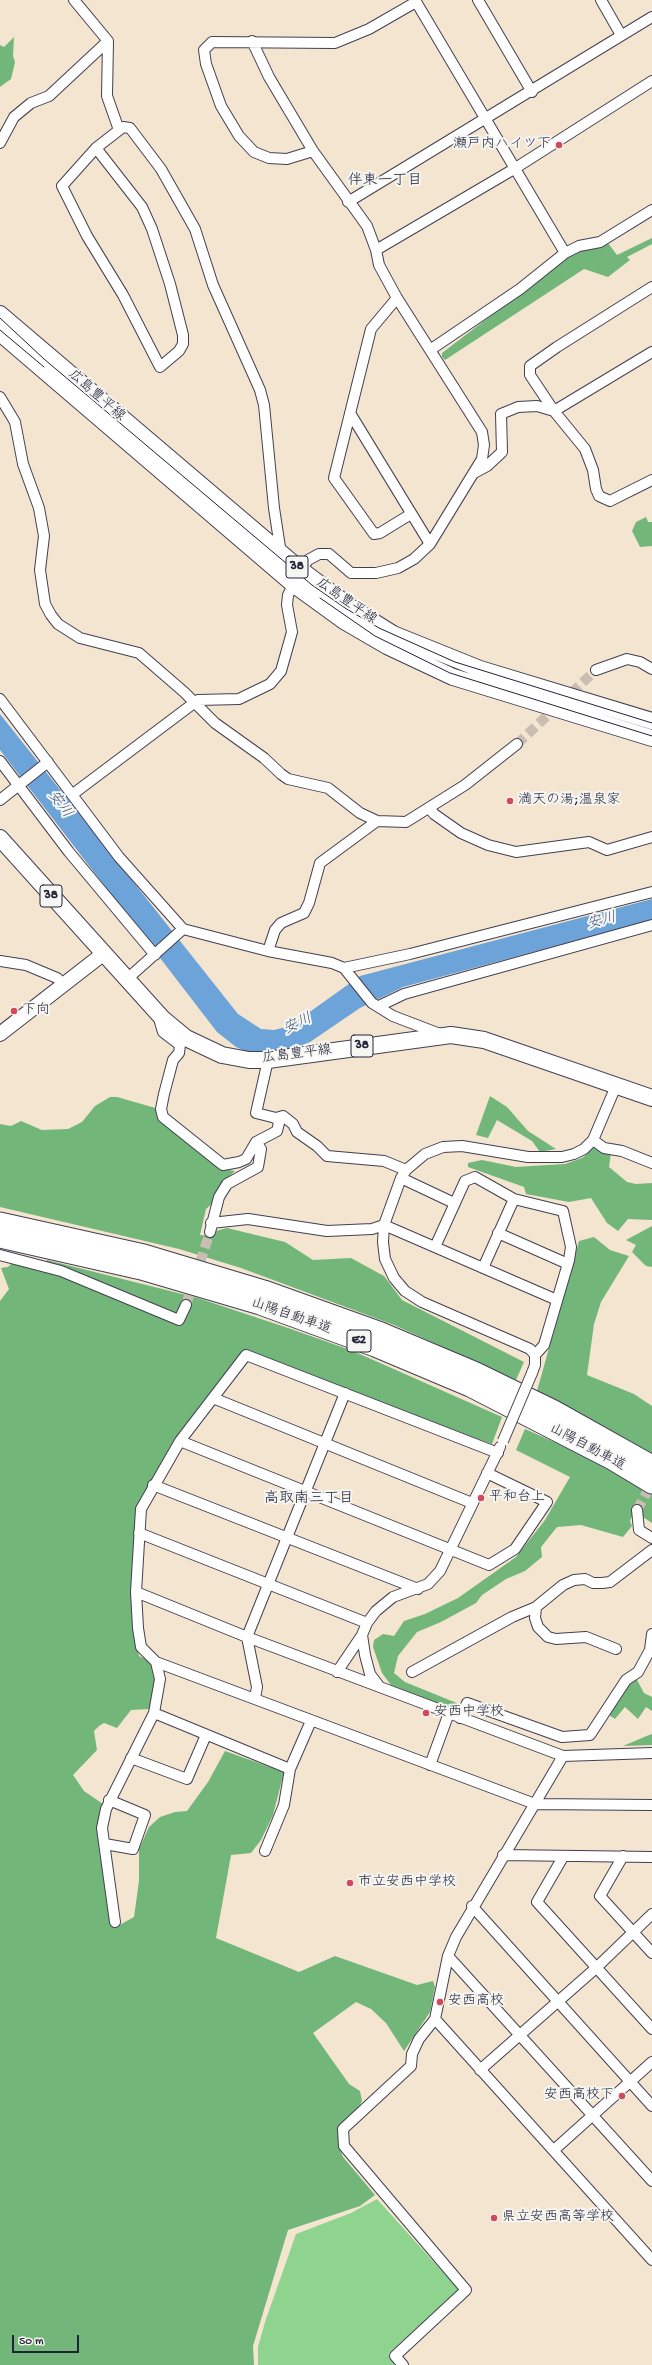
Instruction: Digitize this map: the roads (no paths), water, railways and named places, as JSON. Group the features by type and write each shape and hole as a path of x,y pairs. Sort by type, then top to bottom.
{"highway":[{"name":"山陽自動車道","path":"0,1222 144,1254 264,1290 381,1332 476,1372 554,1410 652,1465"},
{"name":"山陽自動車道","path":"0,1238 141,1270 260,1305 375,1347 470,1387 612,1460 652,1484"}],"main road":[{"name":"広島豊平線","path":"0,314 281,554 297,577 393,634 480,669 652,721"},
{"name":"広島豊平線","path":"0,333 297,577 344,620 386,646 453,677 652,738"},
{"name":"広島豊平線","path":"0,838 126,980 163,1019 186,1038 222,1055 249,1060 268,1060 451,1035 484,1040 652,1098"}],"street":[{"path":"74,0 108,41 107,96 119,130"},
{"path":"478,0 532,92"},
{"path":"601,0 621,35"},
{"path":"313,151 287,159 269,158 254,152 239,136 221,106 206,64 204,50 212,42 252,41 334,43 369,30 415,1 485,121 565,253"},
{"path":"348,202 485,121 652,17"},
{"path":"0,143 14,117 31,103 49,96 108,41"},
{"path":"73,794 198,700 239,699 270,684 281,671 292,632 287,604 297,577 308,560 318,554 329,554 351,573 376,573 398,568 414,559 430,544 482,459 484,445 482,432 397,298 379,265 376,250 367,226 348,202 313,151 269,77 252,41"},
{"path":"376,250 514,169 652,81"},
{"path":"96,148 142,207 152,229 170,284 183,335 183,344 179,351 160,367 122,295 87,236 62,186 96,148 123,127 130,128 161,169 195,229 213,285 255,376 264,405 274,508 281,554"},
{"path":"430,350 520,289 565,253 579,246 600,242 652,210"},
{"path":"652,287 530,366 530,375 554,411 586,449 599,496 610,501 652,480"},
{"path":"397,298 371,329 334,478 374,534 380,533 410,514"},
{"path":"472,474 487,466 502,452 501,414 518,408 537,406 554,411 652,352"},
{"path":"0,396 15,422 23,464 39,508 44,536 40,570 45,604 51,615 58,624 80,638 138,653 215,723 264,758 280,774 288,779 328,788 360,813 377,822 406,822 465,785 518,744"},
{"path":"350,413 410,514 430,544"},
{"path":"596,670 627,660 640,662 652,669"},
{"path":"0,699 119,857 182,930 268,952 332,963 344,968 375,1005 393,1016 435,1033 451,1035"},
{"path":"0,762 20,784 69,852 156,953"},
{"path":"0,800 47,763"},
{"path":"429,808 434,814 461,833 488,845 516,852 589,842 607,850 652,837"},
{"path":"268,952 275,930 281,923 304,913 310,903 320,863 377,822"},
{"path":"344,968 410,954 652,892"},
{"path":"375,1005 404,994 652,925"},
{"path":"126,980 182,930"},
{"path":"0,1034 103,954"},
{"path":"0,961 26,965 57,978 63,984"},
{"path":"163,1019 160,1022 163,1032 180,1045 180,1052 173,1060 164,1094 161,1109 163,1117 223,1165 246,1159 256,1142 277,1131 278,1123 276,1118"},
{"path":"268,1060 256,1113 276,1118 283,1116 293,1124 297,1132 317,1146 327,1156 384,1161 454,1203"},
{"path":"535,1355 522,1346 422,1302 405,1291 394,1278 385,1260 383,1242 384,1225 404,1174 425,1154 443,1147 462,1146 509,1155 548,1157 574,1154 593,1140 616,1086"},
{"path":"593,1140 604,1148 622,1151 652,1163"},
{"path":"256,1142 261,1149 258,1167 227,1184 219,1197 210,1228 248,1219 327,1231 372,1229 384,1225 557,1300"},
{"path":"337,1672 376,1611 393,1597 418,1589 428,1584 440,1571 472,1503 498,1453 532,1373 535,1365 535,1355 544,1345 568,1264 571,1247 563,1211 514,1199 475,1177 465,1181 435,1247"},
{"path":"483,1268 514,1199"},
{"path":"498,1233 568,1264"},
{"path":"0,1255 61,1271 179,1320 186,1305"},
{"path":"498,1453 246,1355 180,1441 153,1485 141,1509 138,1533 136,1592 138,1628 141,1648 156,1662 255,1698 311,1722 535,1804 652,1805"},
{"path":"255,1698 257,1687 247,1637 345,1393"},
{"path":"213,1398 472,1503"},
{"path":"180,1441 489,1565 515,1549 547,1502 487,1473"},
{"path":"153,1485 418,1589"},
{"path":"637,1510 639,1530 652,1538"},
{"path":"138,1533 367,1623"},
{"path":"412,1672 512,1617 536,1607 563,1585 574,1580 585,1578 593,1583 610,1582 652,1550"},
{"path":"136,1592 337,1672 380,1686 460,1718 563,1756 652,1753"},
{"path":"536,1607 535,1618 538,1627 548,1637 556,1639 586,1637 616,1648"},
{"path":"460,1718 467,1703 562,1737 590,1735 626,1680 638,1672 650,1650 652,1634"},
{"path":"362,1635 370,1674 380,1686"},
{"path":"115,1922 106,1844 102,1828 109,1800 154,1713 160,1679 156,1662"},
{"path":"154,1713 290,1769"},
{"path":"430,1765 449,1713"},
{"path":"264,1851 284,1805 290,1769 311,1722"},
{"path":"131,1758 187,1779 206,1735"},
{"path":"403,2365 395,2356 466,2290 344,2146 343,2130 411,2066 412,2054 419,2039 435,2019 448,1956 472,1906 563,1756"},
{"path":"106,1844 133,1849 145,1816 109,1800"},
{"path":"503,1855 652,1857"},
{"path":"623,1856 600,1896 652,1953"},
{"path":"563,1857 537,1902 652,2029"},
{"path":"472,1906 652,2106"},
{"path":"480,2070 596,1968 652,1914"},
{"path":"448,1956 652,2181"},
{"path":"435,2019 652,2260"},
{"path":"554,2150 652,2062"}],"water":[{"name":"安川","path":"0,714 238,1014 261,1029 274,1030 290,1026 360,976 652,899 652,920 403,987 360,1008 310,1042 288,1051 249,1053 236,1047 217,1032 0,750"}],"tunnel":[{"path":"517,744 596,670"},
{"path":"186,1305 210,1232"},
{"path":"637,1510 652,1483"}],"tram line":[{"path":"0,318 44,359 312,585 345,608 379,628 455,662 652,723"},
{"path":"0,330 44,367"},
{"path":"320,598 375,636 450,673 652,736"}],"place":[{"name":"瀬戸内ハイツ下","path":"559,145"},
{"name":"満天の湯;温泉家","path":"510,801"},
{"name":"下向","path":"14,1011"},
{"name":"平和台上","path":"481,1498"},
{"name":"安西中学校","path":"426,1713"},
{"name":"市立安西中学校","path":"350,1883"},
{"name":"安西高校","path":"440,2002"},
{"name":"安西高校下","path":"622,2096"},
{"name":"県立安西高等学校","path":"494,2218"}],"district":[{"name":"伴東一丁目","path":"385,182"},
{"name":"高取南三丁目","path":"309,1500"}]}
